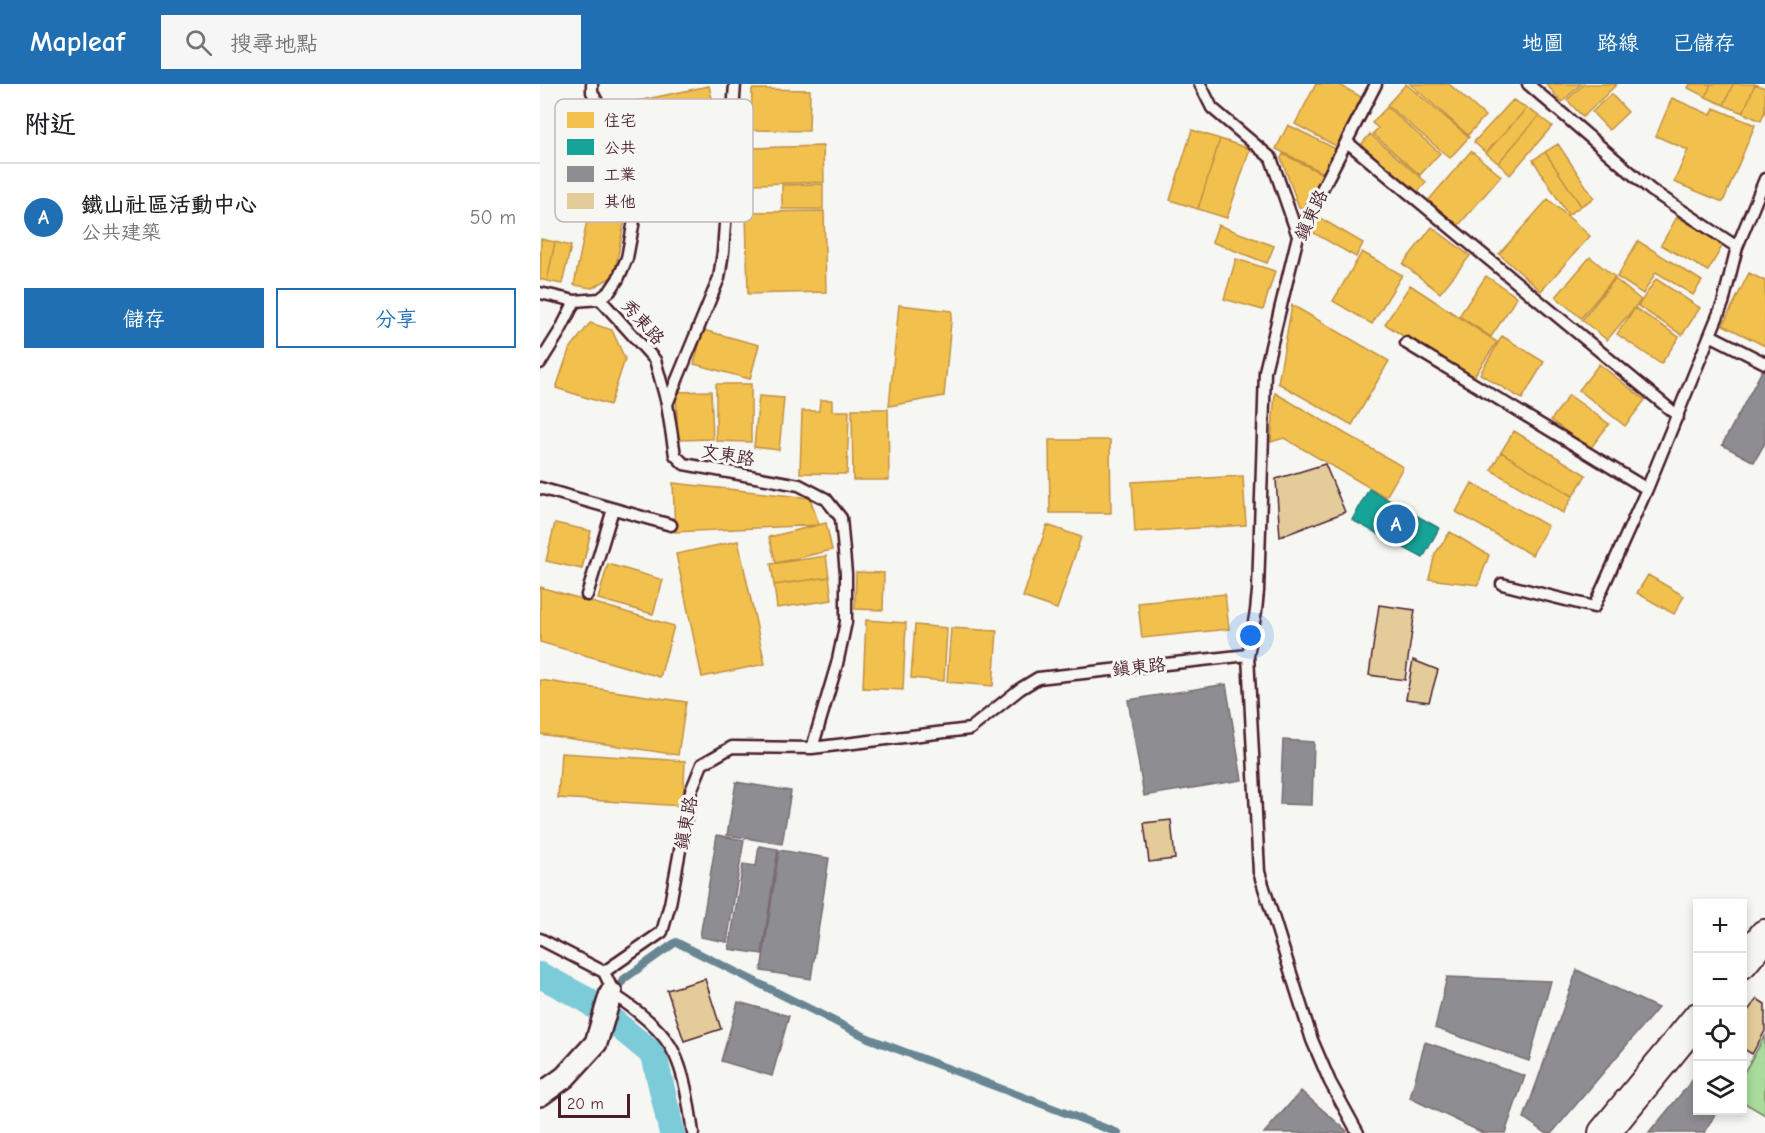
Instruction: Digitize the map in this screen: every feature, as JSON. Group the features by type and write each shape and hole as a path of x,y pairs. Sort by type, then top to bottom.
{"main road":[{"path":"1747,958 1765,935"},
{"path":"1604,1133 1693,1024"}],"street":[{"path":"540,1095 565,1077 596,1043 611,993"}],"lane":[{"name":"秀東路","path":"592,84 592,92 596,99"},
{"path":"734,99 735,84"},
{"path":"1200,84 1212,108 1271,158 1298,236"},
{"name":"鎮東路","path":"604,972 662,932 670,904 691,791 702,764 732,747 812,747 970,729 1020,688 1038,678 1248,655 1258,591 1265,371 1298,236 1376,84"},
{"path":"1528,84 1652,190 1737,247"},
{"path":"1347,141 1678,416"},
{"path":"1502,584 1594,607 1678,416 1723,303 1737,247 1765,179"},
{"name":"秀東路","path":"540,293 575,301 600,300 618,279 627,258 634,222"},
{"path":"667,404 719,278 725,222"},
{"name":"秀東路","path":"600,300 656,360 667,404"},
{"path":"540,363 575,301"},
{"path":"1710,335 1765,363"},
{"path":"1406,343 1647,489"},
{"name":"文東路","path":"667,404 675,455 684,464 799,485 826,499 841,518 846,574 846,622 837,664 812,747"},
{"path":"540,488 671,525"},
{"path":"587,596 614,509"},
{"path":"1248,655 1259,872 1312,1040 1330,1082 1358,1133"},
{"path":"540,939 604,972 611,987 611,993 649,1020 675,1053 688,1095 693,1133"}],"green space":[{"path":"1765,1036 1765,1115 1747,1104 1747,1067"}],"building: 住宅":[{"path":"1316,84 1338,84 1363,98 1336,146 1295,124"},
{"path":"1406,84 1469,137 1450,158 1387,105"},
{"path":"1410,84 1449,84 1485,116 1468,135"},
{"path":"1546,84 1581,84 1562,102"},
{"path":"1584,84 1617,84 1583,117 1567,100"},
{"path":"1690,84 1711,84 1706,97 1688,88"},
{"path":"1711,84 1733,84 1724,105 1706,97"},
{"path":"1733,84 1755,84 1743,113 1724,105"},
{"path":"1755,84 1765,88 1765,111 1761,121 1743,113"},
{"path":"709,86 712,99 647,99"},
{"path":"752,89 810,90 809,131 753,130"},
{"path":"1611,94 1628,112 1609,130 1592,112"},
{"path":"1672,98 1711,115 1714,108 1755,125 1723,202 1674,182 1688,150 1656,136"},
{"path":"1513,100 1527,108 1486,153 1474,142"},
{"path":"1387,107 1440,153 1420,175 1373,134 1378,128 1372,123"},
{"path":"1527,108 1539,116 1498,163 1486,153"},
{"path":"1539,116 1552,126 1510,175 1498,163"},
{"path":"1288,125 1336,149 1324,173 1276,149"},
{"path":"1192,130 1220,139 1198,209 1170,200"},
{"path":"1370,134 1426,182 1417,193 1361,145"},
{"path":"1220,139 1250,149 1227,218 1198,209"},
{"path":"1558,144 1594,198 1581,206 1545,152"},
{"path":"823,146 824,182 753,184 753,148"},
{"path":"1471,151 1501,176 1458,226 1428,201"},
{"path":"1545,152 1581,206 1568,215 1533,160"},
{"path":"1283,154 1325,175 1307,211 1299,207 1281,158"},
{"path":"823,184 823,209 782,209 782,185"},
{"path":"1548,199 1590,236 1541,291 1499,254"},
{"path":"824,211 826,292 748,294 746,222 753,222 753,212"},
{"path":"1677,217 1724,243 1708,271 1661,245"},
{"path":"1320,218 1363,243 1356,257 1312,232"},
{"path":"587,222 624,222 614,276 592,288 574,285"},
{"path":"1218,225 1274,246 1267,263 1212,242"},
{"path":"1432,227 1470,256 1440,293 1403,264"},
{"path":"541,239 555,242 547,281 540,279"},
{"path":"1638,241 1702,281 1693,295 1656,272 1643,294 1617,277"},
{"path":"555,242 571,246 562,284 547,281"},
{"path":"1362,252 1402,275 1372,324 1333,301"},
{"path":"1590,257 1615,277 1581,318 1556,297"},
{"path":"1236,259 1275,271 1263,310 1224,299"},
{"path":"1749,273 1765,281 1765,346 1723,325"},
{"path":"1486,276 1517,297 1491,337 1459,316"},
{"path":"1615,279 1641,300 1607,340 1582,320"},
{"path":"1656,279 1700,308 1682,335 1638,306"},
{"path":"1410,285 1497,342 1471,381 1385,324"},
{"path":"899,305 952,311 944,396 889,406"},
{"path":"1292,305 1389,361 1352,425 1278,383"},
{"path":"1635,308 1679,337 1661,364 1617,334"},
{"path":"590,323 612,330 625,359 610,405 556,388 569,350"},
{"path":"703,330 759,345 750,379 694,364"},
{"path":"1502,336 1544,362 1522,399 1480,374"},
{"path":"1599,364 1645,400 1625,426 1579,390"},
{"path":"716,384 751,384 751,442 716,441"},
{"path":"711,391 713,439 678,440 676,392"},
{"path":"1275,393 1403,467 1386,497 1284,438 1271,442"},
{"path":"1569,395 1609,424 1590,449 1551,420"},
{"path":"759,396 784,398 779,450 754,447"},
{"path":"820,400 832,400 832,411 849,411 847,474 800,473 802,411 819,411"},
{"path":"852,409 888,409 889,480 853,480"},
{"path":"1514,431 1586,475 1573,496 1501,452"},
{"path":"1049,440 1110,440 1111,513 1050,513"},
{"path":"1501,452 1573,496 1563,513 1491,470"},
{"path":"1243,476 1246,525 1135,532 1132,482"},
{"path":"673,483 810,498 819,525 675,532"},
{"path":"1472,483 1548,526 1532,555 1456,512"},
{"path":"555,523 591,531 582,569 546,561"},
{"path":"826,523 832,550 776,563 769,537"},
{"path":"1047,525 1081,537 1057,609 1023,597"},
{"path":"1450,532 1489,555 1478,585 1429,579 1435,554"},
{"path":"738,541 765,664 702,677 676,554"},
{"path":"826,556 829,577 774,585 771,564"},
{"path":"608,564 663,580 653,614 598,599"},
{"path":"856,572 884,573 883,610 855,609"},
{"path":"1648,575 1684,596 1674,614 1637,593"},
{"path":"829,577 832,600 777,608 774,585"},
{"path":"540,587 674,626 660,677 540,642"},
{"path":"1225,594 1229,629 1142,638 1138,603"},
{"path":"866,620 906,623 903,690 863,688"},
{"path":"915,625 947,628 944,681 911,678"},
{"path":"951,628 997,631 993,686 947,682"},
{"path":"540,680 686,702 678,755 540,734"},
{"path":"561,753 685,761 683,806 558,798"}],"building: 公共":[{"path":"1369,489 1439,528 1423,558 1352,520"}],"building: 工業":[{"path":"1763,369 1765,370 1765,443 1754,462 1722,445"},
{"path":"1226,684 1242,780 1144,796 1128,700"},
{"path":"1283,740 1314,742 1312,805 1280,804"},
{"path":"736,782 791,791 782,844 727,835"},
{"path":"717,835 744,840 727,942 700,937"},
{"path":"759,846 778,849 762,954 729,949 743,864 756,866"},
{"path":"779,850 829,858 811,979 761,971"},
{"path":"1577,970 1658,1008 1552,1133 1546,1133 1524,1118"},
{"path":"1447,977 1551,981 1529,1061 1435,1028"},
{"path":"738,1002 789,1016 772,1076 721,1061"},
{"path":"1425,1042 1525,1076 1505,1133 1483,1133 1410,1098"},
{"path":"1693,1079 1693,1115 1714,1115 1705,1133 1649,1133"},
{"path":"1301,1091 1347,1131 1345,1133 1264,1133"}],"building: 其他":[{"path":"1325,464 1345,512 1280,537 1276,479"},
{"path":"1379,605 1415,610 1405,680 1369,675"},
{"path":"1413,660 1438,670 1429,702 1406,699"},
{"path":"1171,820 1175,859 1149,862 1144,823"},
{"path":"705,979 721,1029 684,1041 667,990"},
{"path":"1757,999 1765,1004 1765,1031 1752,1054 1747,1051 1747,1012"}],"waterway":[{"path":"614,996 624,979 676,942 868,1038 1118,1133"},
{"path":"540,975 587,1000 654,1055 672,1133"}],"place":[{"name":"鐵山社區活動中心","path":"1396,524"}]}
